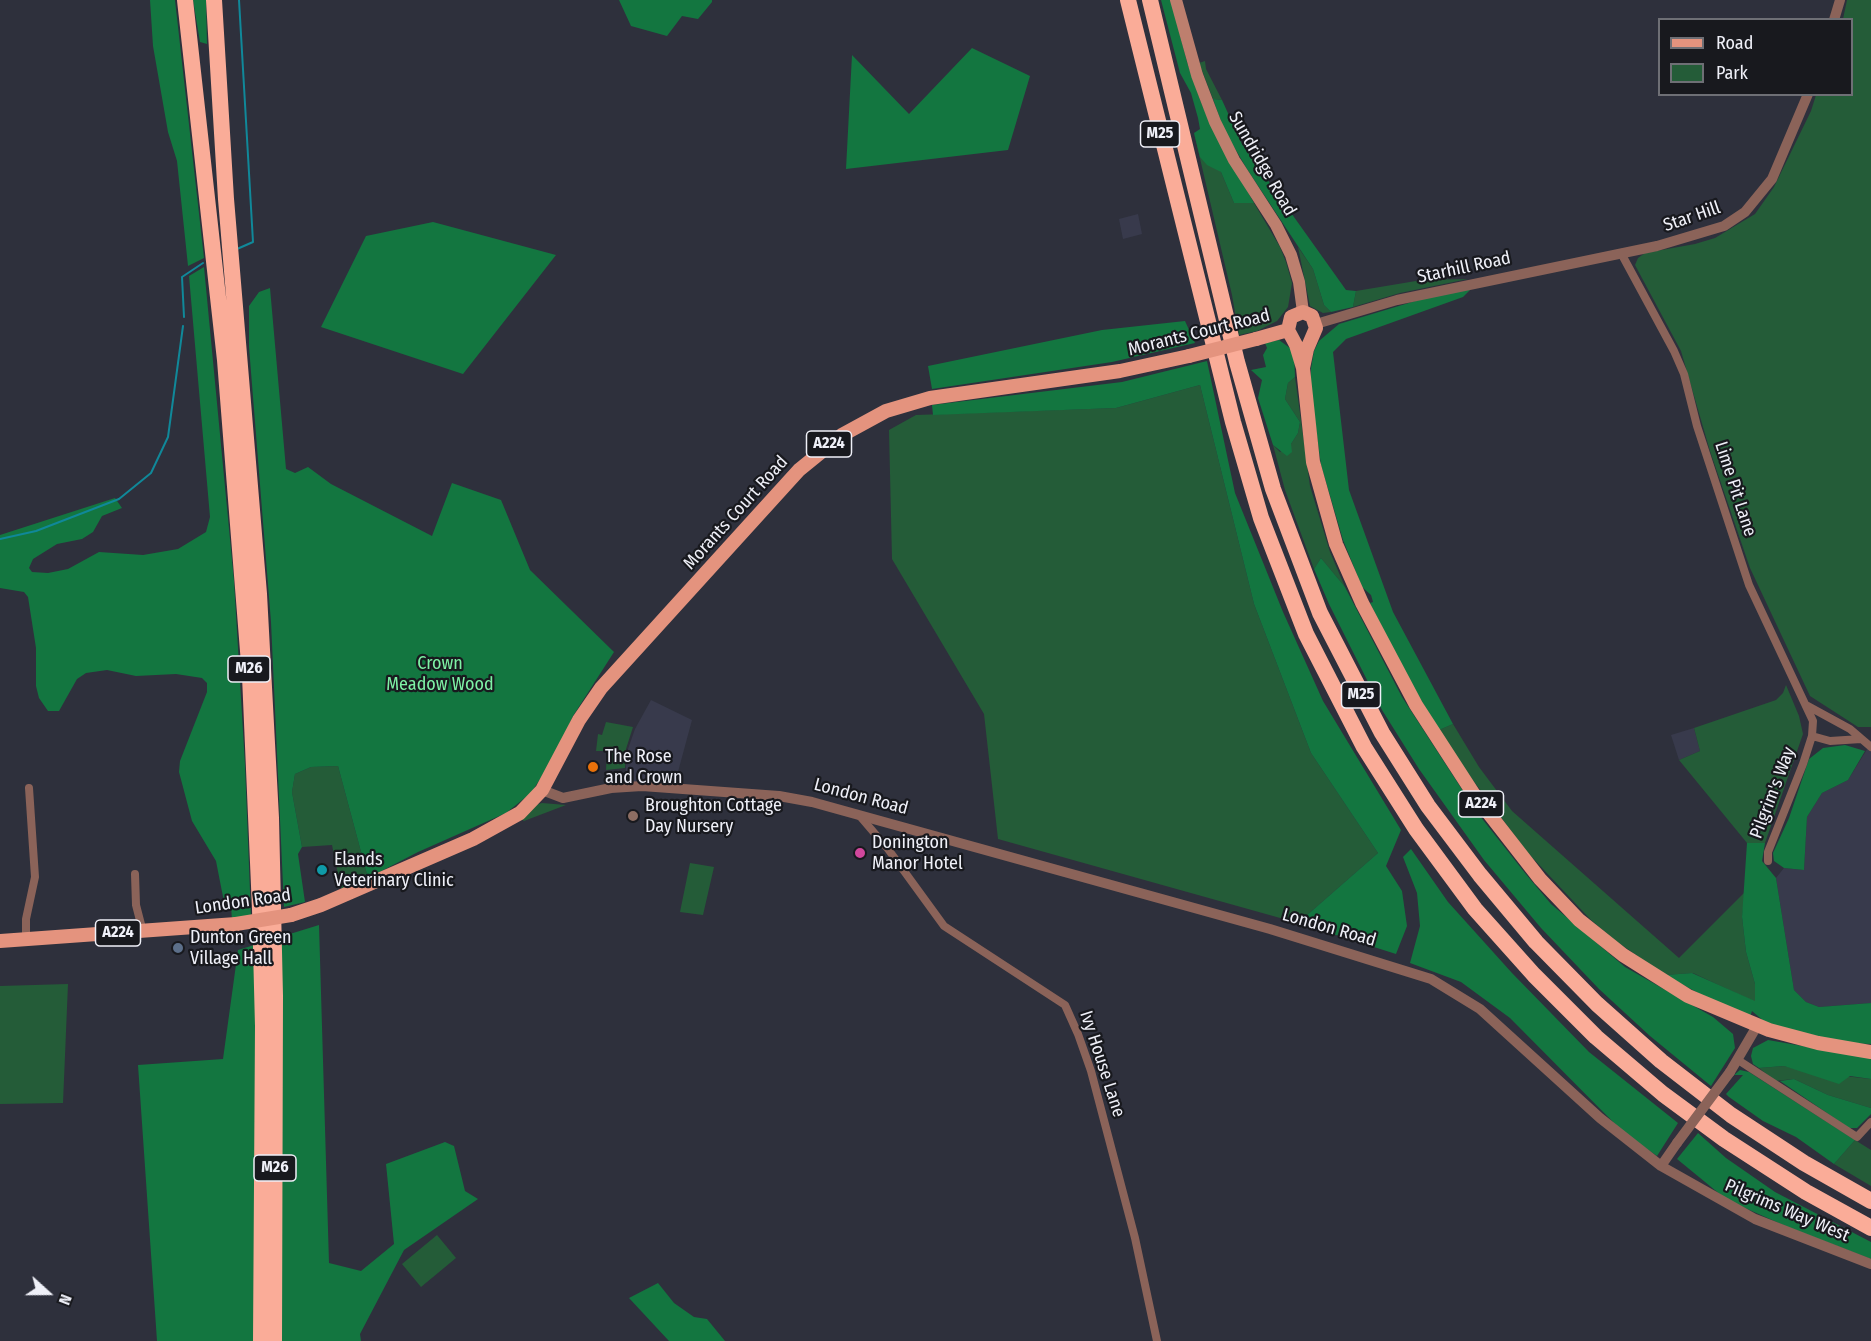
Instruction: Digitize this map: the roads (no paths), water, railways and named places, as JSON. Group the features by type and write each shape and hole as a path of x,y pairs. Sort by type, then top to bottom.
{"highway":[{"name":"M26","path":"185,0 225,360 249,653 262,1014 261,1341"},
{"name":"M26","path":"214,0 227,210 258,584 271,818 275,984 274,1341"},
{"name":"M25","path":"1128,0 1193,268 1261,518 1306,634 1364,747 1416,830 1475,909 1534,975 1596,1037 1663,1094 1724,1139 1806,1192 1871,1228"},
{"name":"M25","path":"1150,0 1237,362 1273,489 1320,613 1382,733 1428,806 1480,875 1536,942 1597,1004 1661,1061 1731,1115 1804,1163 1871,1201"}],"main road":[{"name":"Sundridge Road","path":"1176,0 1197,75 1215,123 1234,160 1276,225 1291,255 1299,282 1303,312"},
{"path":"1303,312 1312,316 1314,330 1302,341 1291,334 1291,317 1303,312"},
{"name":"A224","path":"1303,368 1314,330"},
{"name":"A224","path":"1291,334 1303,368 1313,462 1336,544 1391,660 1416,705 1473,793 1540,879 1588,927 1658,979 1688,996 1757,1026 1818,1043 1871,1052"},
{"name":"Morants Court Road","path":"542,790 579,720 601,688 799,470 842,435 886,411 930,398 1120,371 1256,339 1291,334"},
{"name":"London Road","path":"0,941 236,924 291,915 321,905 492,831 520,813 542,790"}],"street":[{"path":"1835,18 1840,0"},
{"name":"Star Hill","path":"1621,253 1703,234 1724,226 1745,212 1772,178 1807,96"},
{"name":"Starhill Road","path":"1314,330 1397,300 1621,253"},
{"name":"Lime Pit Lane","path":"1621,253 1674,351 1749,585 1813,721 1812,736"},
{"path":"1806,705 1850,729 1871,747"},
{"path":"1812,736 1830,741 1861,740"},
{"name":"Pilgrim's Way","path":"1768,861 1768,852 1812,736"},
{"name":"London Road","path":"542,790 563,798 611,788 642,786 779,796 858,815 1270,929 1431,979 1480,1009 1609,1126 1661,1166"},
{"path":"26,939 26,919 35,877 29,788"},
{"name":"Ivy House Lane","path":"858,815 888,849 944,926 1065,1005 1091,1071 1135,1238 1157,1341"},
{"path":"135,874 136,906 143,932"},
{"path":"1661,1166 1730,1072 1757,1026"},
{"path":"1738,1060 1857,1137 1871,1122"},
{"name":"Pilgrims Way West","path":"1661,1166 1755,1219 1871,1264"}],"waterway":[{"path":"237,249 253,242 239,0"},
{"path":"184,317 182,277 203,263"},
{"path":"0,539 36,531 119,499 151,473 168,437 183,326"}],"place":[{"name":"The Rose and Crown","path":"593,767"},
{"name":"Broughton Cottage Day Nursery","path":"633,816"},
{"name":"Donington Manor Hotel","path":"860,853"},
{"name":"Elands Veterinary Clinic","path":"322,870"},
{"name":"Dunton Green Village Hall","path":"178,948"}],"park label":[{"name":"Crown Meadow Wood","path":"440,674"}]}
